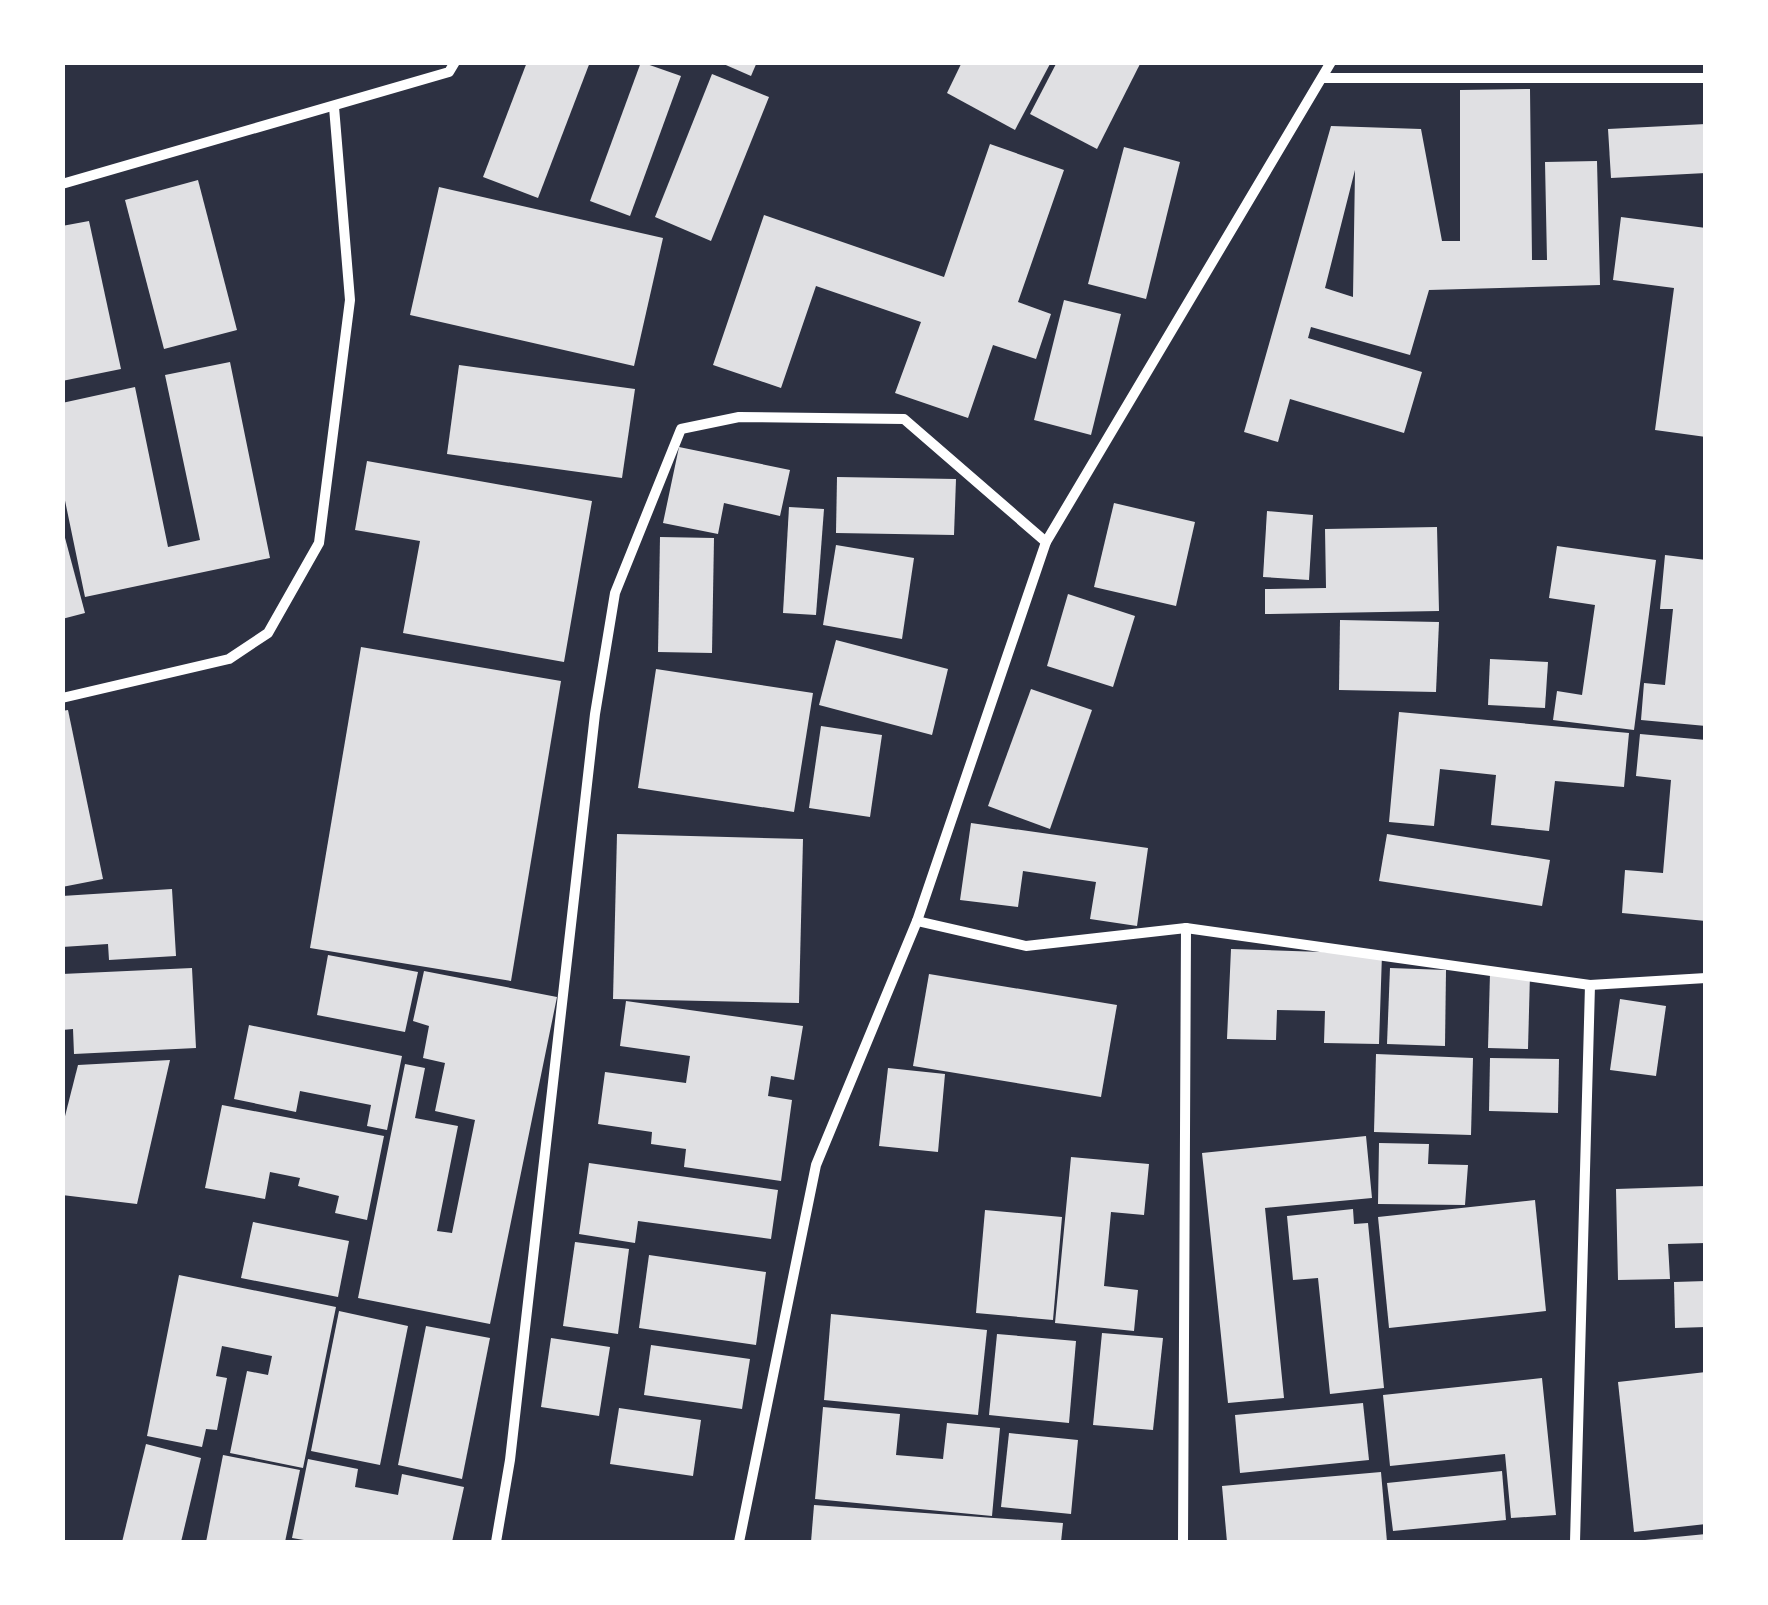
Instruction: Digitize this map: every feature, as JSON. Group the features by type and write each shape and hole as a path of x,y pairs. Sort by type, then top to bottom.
{"street":[{"path":"62,184 449,72 456,62"},
{"path":"738,1542 816,1165 917,922 1046,542 1330,62"},
{"path":"1324,78 1706,78"},
{"path":"62,698 229,659 268,633 319,543 350,300 334,106"},
{"path":"496,1542 510,1460 595,714 615,594 681,428 739,417 904,419 1046,542"},
{"path":"917,922 1026,946 1186,928 1590,984 1706,978"},
{"path":"1183,1542 1186,928"},
{"path":"1575,1542 1590,984"}],"building":[{"path":"527,62 590,62 538,198 483,177"},
{"path":"641,62 681,76 630,216 590,201"},
{"path":"719,62 757,62 751,76"},
{"path":"962,62 1051,62 1015,130 947,93"},
{"path":"1057,62 1141,62 1097,149 1030,114"},
{"path":"712,74 769,97 711,241 655,217"},
{"path":"1530,89 1532,260 1547,260 1545,162 1597,161 1600,285 1429,290 1410,355 1311,327 1308,338 1422,372 1404,433 1290,399 1278,442 1244,432 1331,126 1421,129 1442,241 1460,241 1460,90","holes":["1355,170 1353,297 1325,288"]},
{"path":"1706,124 1706,173 1611,178 1608,129"},
{"path":"990,144 1064,170 1018,302 1051,314 1036,359 993,345 968,418 895,393 921,322 816,286 781,388 713,365 764,215 944,277"},
{"path":"1124,147 1180,162 1146,299 1088,284"},
{"path":"198,180 237,330 164,349 125,200"},
{"path":"439,187 663,238 634,366 410,315"},
{"path":"1621,217 1706,228 1706,437 1655,430 1674,288 1613,280"},
{"path":"89,221 121,369 62,381 62,226"},
{"path":"1064,300 1121,314 1091,435 1034,420"},
{"path":"230,362 270,558 85,597 62,486 62,403 135,387 168,547 200,540 165,375"},
{"path":"459,365 635,389 622,478 447,454"},
{"path":"679,447 790,470 780,516 724,503 718,534 663,523"},
{"path":"367,461 592,501 564,662 403,633 420,541 355,530"},
{"path":"837,477 956,479 954,535 836,533"},
{"path":"1114,503 1195,522 1176,606 1094,587"},
{"path":"789,507 824,509 816,615 783,613"},
{"path":"1267,511 1313,515 1309,580 1263,577"},
{"path":"1437,527 1439,611 1265,614 1265,589 1326,588 1325,529"},
{"path":"62,535 85,613 62,619"},
{"path":"660,537 714,538 712,653 658,652"},
{"path":"836,545 914,558 902,639 823,625"},
{"path":"1557,546 1656,560 1634,730 1553,720 1557,691 1582,695 1595,605 1549,598"},
{"path":"1665,555 1706,560 1706,726 1641,720 1644,683 1665,685 1673,609 1660,609"},
{"path":"1068,594 1135,616 1113,687 1047,666"},
{"path":"1340,620 1439,622 1436,692 1339,690"},
{"path":"836,640 948,669 932,735 819,705"},
{"path":"361,647 561,681 511,981 310,948"},
{"path":"1490,659 1548,662 1545,708 1488,705"},
{"path":"656,669 813,693 794,812 638,788"},
{"path":"1031,689 1092,710 1050,829 988,806"},
{"path":"68,710 103,879 62,887 62,711"},
{"path":"1399,712 1629,733 1624,787 1555,781 1549,831 1491,825 1496,775 1440,769 1434,826 1389,822"},
{"path":"821,726 882,735 870,817 809,808"},
{"path":"1640,734 1706,740 1706,921 1622,913 1625,870 1663,873 1671,780 1636,776"},
{"path":"971,823 1148,848 1137,926 1090,919 1096,882 1023,871 1018,907 960,900"},
{"path":"617,834 803,839 799,1003 613,999"},
{"path":"1387,834 1550,860 1542,906 1379,881"},
{"path":"172,889 176,956 109,960 108,944 62,947 62,896"},
{"path":"1231,949 1382,954 1379,1044 1324,1043 1325,1011 1277,1010 1276,1040 1227,1039"},
{"path":"328,955 418,972 405,1032 317,1015"},
{"path":"192,968 196,1048 74,1054 73,1029 62,1030 62,974"},
{"path":"1390,968 1446,970 1445,1046 1387,1044"},
{"path":"424,971 557,997 490,1324 358,1298 405,1064 425,1068 415,1118 458,1126 437,1231 452,1233 475,1120 435,1111 445,1063 423,1058 429,1026 413,1021"},
{"path":"1490,973 1530,974 1528,1049 1488,1048"},
{"path":"929,974 1117,1005 1101,1097 913,1066"},
{"path":"1620,999 1666,1006 1656,1076 1610,1070"},
{"path":"626,1001 803,1026 794,1080 771,1076 768,1096 792,1100 781,1181 684,1167 686,1149 651,1144 652,1132 598,1124 605,1072 686,1083 690,1056 620,1046"},
{"path":"249,1025 402,1056 387,1130 367,1126 371,1105 300,1091 296,1112 234,1099"},
{"path":"1376,1054 1473,1058 1471,1135 1374,1132"},
{"path":"1490,1058 1559,1059 1558,1113 1489,1111"},
{"path":"170,1060 137,1204 62,1195 62,1128 78,1065"},
{"path":"888,1068 945,1074 938,1152 879,1146"},
{"path":"222,1105 384,1136 367,1220 335,1213 339,1196 298,1186 300,1178 270,1172 265,1199 205,1188"},
{"path":"1366,1136 1372,1198 1265,1208 1284,1398 1228,1403 1202,1153"},
{"path":"1379,1143 1429,1144 1428,1164 1468,1165 1465,1205 1378,1204"},
{"path":"1071,1157 1149,1164 1144,1215 1111,1212 1104,1286 1138,1290 1134,1331 1055,1323"},
{"path":"589,1163 778,1190 771,1239 638,1221 635,1243 579,1234"},
{"path":"1706,1186 1706,1243 1668,1244 1670,1279 1618,1280 1616,1189"},
{"path":"1535,1200 1546,1311 1389,1328 1378,1217"},
{"path":"1353,1209 1354,1224 1368,1223 1384,1388 1330,1394 1318,1278 1293,1280 1287,1216"},
{"path":"985,1210 1062,1217 1053,1320 976,1313"},
{"path":"253,1222 349,1241 338,1297 241,1278"},
{"path":"575,1242 629,1249 618,1334 563,1326"},
{"path":"649,1255 766,1272 756,1345 639,1328"},
{"path":"179,1275 336,1307 303,1468 230,1453 247,1371 268,1375 272,1356 222,1346 216,1376 227,1378 217,1430 206,1429 202,1447 147,1436"},
{"path":"1706,1281 1706,1327 1675,1328 1674,1282"},
{"path":"339,1311 408,1326 380,1465 311,1451"},
{"path":"831,1314 987,1330 978,1415 824,1400"},
{"path":"426,1326 490,1338 462,1479 398,1465"},
{"path":"1102,1333 1163,1338 1153,1430 1093,1425"},
{"path":"997,1334 1076,1341 1069,1423 989,1415"},
{"path":"551,1338 610,1347 599,1416 541,1407"},
{"path":"651,1345 750,1359 742,1409 644,1395"},
{"path":"1706,1372 1706,1524 1634,1532 1618,1382"},
{"path":"1542,1378 1556,1515 1511,1518 1505,1454 1390,1466 1383,1395"},
{"path":"1363,1403 1369,1460 1240,1473 1235,1415"},
{"path":"823,1407 900,1414 896,1455 943,1459 947,1423 1000,1428 992,1516 815,1499"},
{"path":"619,1408 701,1420 693,1476 610,1464"},
{"path":"1009,1433 1078,1440 1071,1514 1001,1507"},
{"path":"146,1444 201,1458 181,1542 122,1542"},
{"path":"223,1455 300,1470 285,1542 206,1542"},
{"path":"308,1459 358,1469 355,1487 398,1495 402,1474 464,1487 452,1542 316,1542 292,1538"},
{"path":"1502,1471 1506,1520 1393,1531 1387,1483"},
{"path":"1381,1472 1387,1542 1227,1542 1222,1486"},
{"path":"814,1505 1063,1523 1061,1542 811,1542"},
{"path":"1706,1534 1706,1542 1645,1542 1645,1540"}]}
